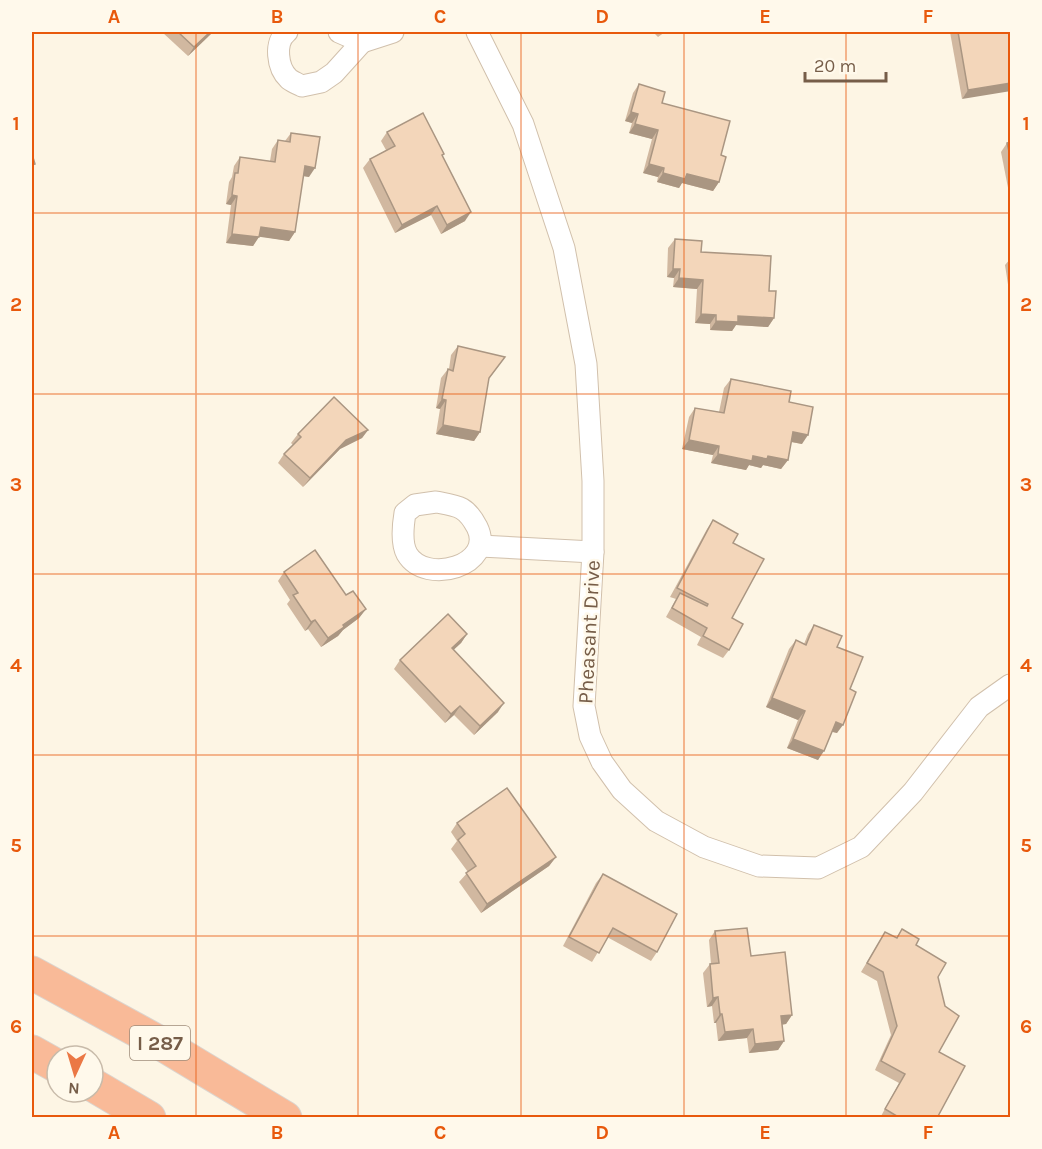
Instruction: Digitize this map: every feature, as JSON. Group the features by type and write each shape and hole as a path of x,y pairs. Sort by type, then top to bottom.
{"highway":[{"name":"I 287","path":"32,973 162,1044 285,1118"},
{"path":"105,1092 149,1118"}],"street":[{"path":"287,32 281,36 278,46 281,67 288,78 302,86 321,82 334,73 362,42 393,32"},
{"path":"339,32 362,42"},
{"name":"Pheasant Drive","path":"477,32 523,124 564,248 586,364 593,481 593,552 584,706 590,736 602,762 622,790 656,821 704,847 759,866 818,868 861,847 913,792 979,707 1011,685"},
{"path":"480,546 593,552"}],"building":[{"path":"178,32 210,32 194,47"},
{"path":"958,32 1011,32 1011,83 968,90"},
{"path":"639,84 665,92 662,103 730,121 721,155 726,157 719,182 687,174 685,179 663,173 664,168 649,164 658,130 635,124 638,114 631,112"},
{"path":"423,113 471,212 447,225 437,206 402,225 370,159 395,146 387,132"},
{"path":"291,133 320,137 315,168 305,166 295,232 261,227 259,237 232,234 237,196 232,195 240,157 275,162 278,140 290,142"},
{"path":"1011,142 1011,160 1007,143"},
{"path":"675,239 702,241 701,252 771,256 769,291 776,291 774,318 738,316 738,322 716,321 716,315 701,314 703,280 679,278 680,269 673,269"},
{"path":"458,346 505,357 489,378 480,432 443,425 446,400 442,399 448,369 453,371"},
{"path":"731,379 791,391 789,402 813,407 808,435 793,432 788,460 753,456 752,461 718,454 719,446 689,440 695,408 724,413"},
{"path":"334,397 368,430 346,440 310,478 284,454 301,437 298,434"},
{"path":"713,520 738,534 733,543 764,559 732,618 743,624 729,650 703,636 707,628 672,608 680,593 707,606 708,604 677,588"},
{"path":"315,550 346,595 353,591 366,609 328,638 315,620 311,622 293,595 298,593 284,572"},
{"path":"448,614 467,634 452,648 504,703 480,726 460,706 451,714 400,660"},
{"path":"814,625 842,636 837,647 863,657 850,689 856,692 843,725 836,722 824,751 793,739 805,711 772,698 796,640 806,645"},
{"path":"507,788 556,857 487,904 466,873 476,866 458,840 465,834 457,823"},
{"path":"603,874 677,914 657,952 613,928 599,953 569,937"},
{"path":"747,928 751,956 785,952 792,1015 781,1016 784,1041 755,1044 753,1029 725,1032 718,997 713,998 710,964 719,963 715,931"},
{"path":"902,929 919,939 916,945 946,963 938,977 945,1006 959,1016 939,1052 965,1066 937,1118 900,1118 885,1109 905,1074 881,1061 897,1026 883,972 867,963 885,932 897,938"}]}
